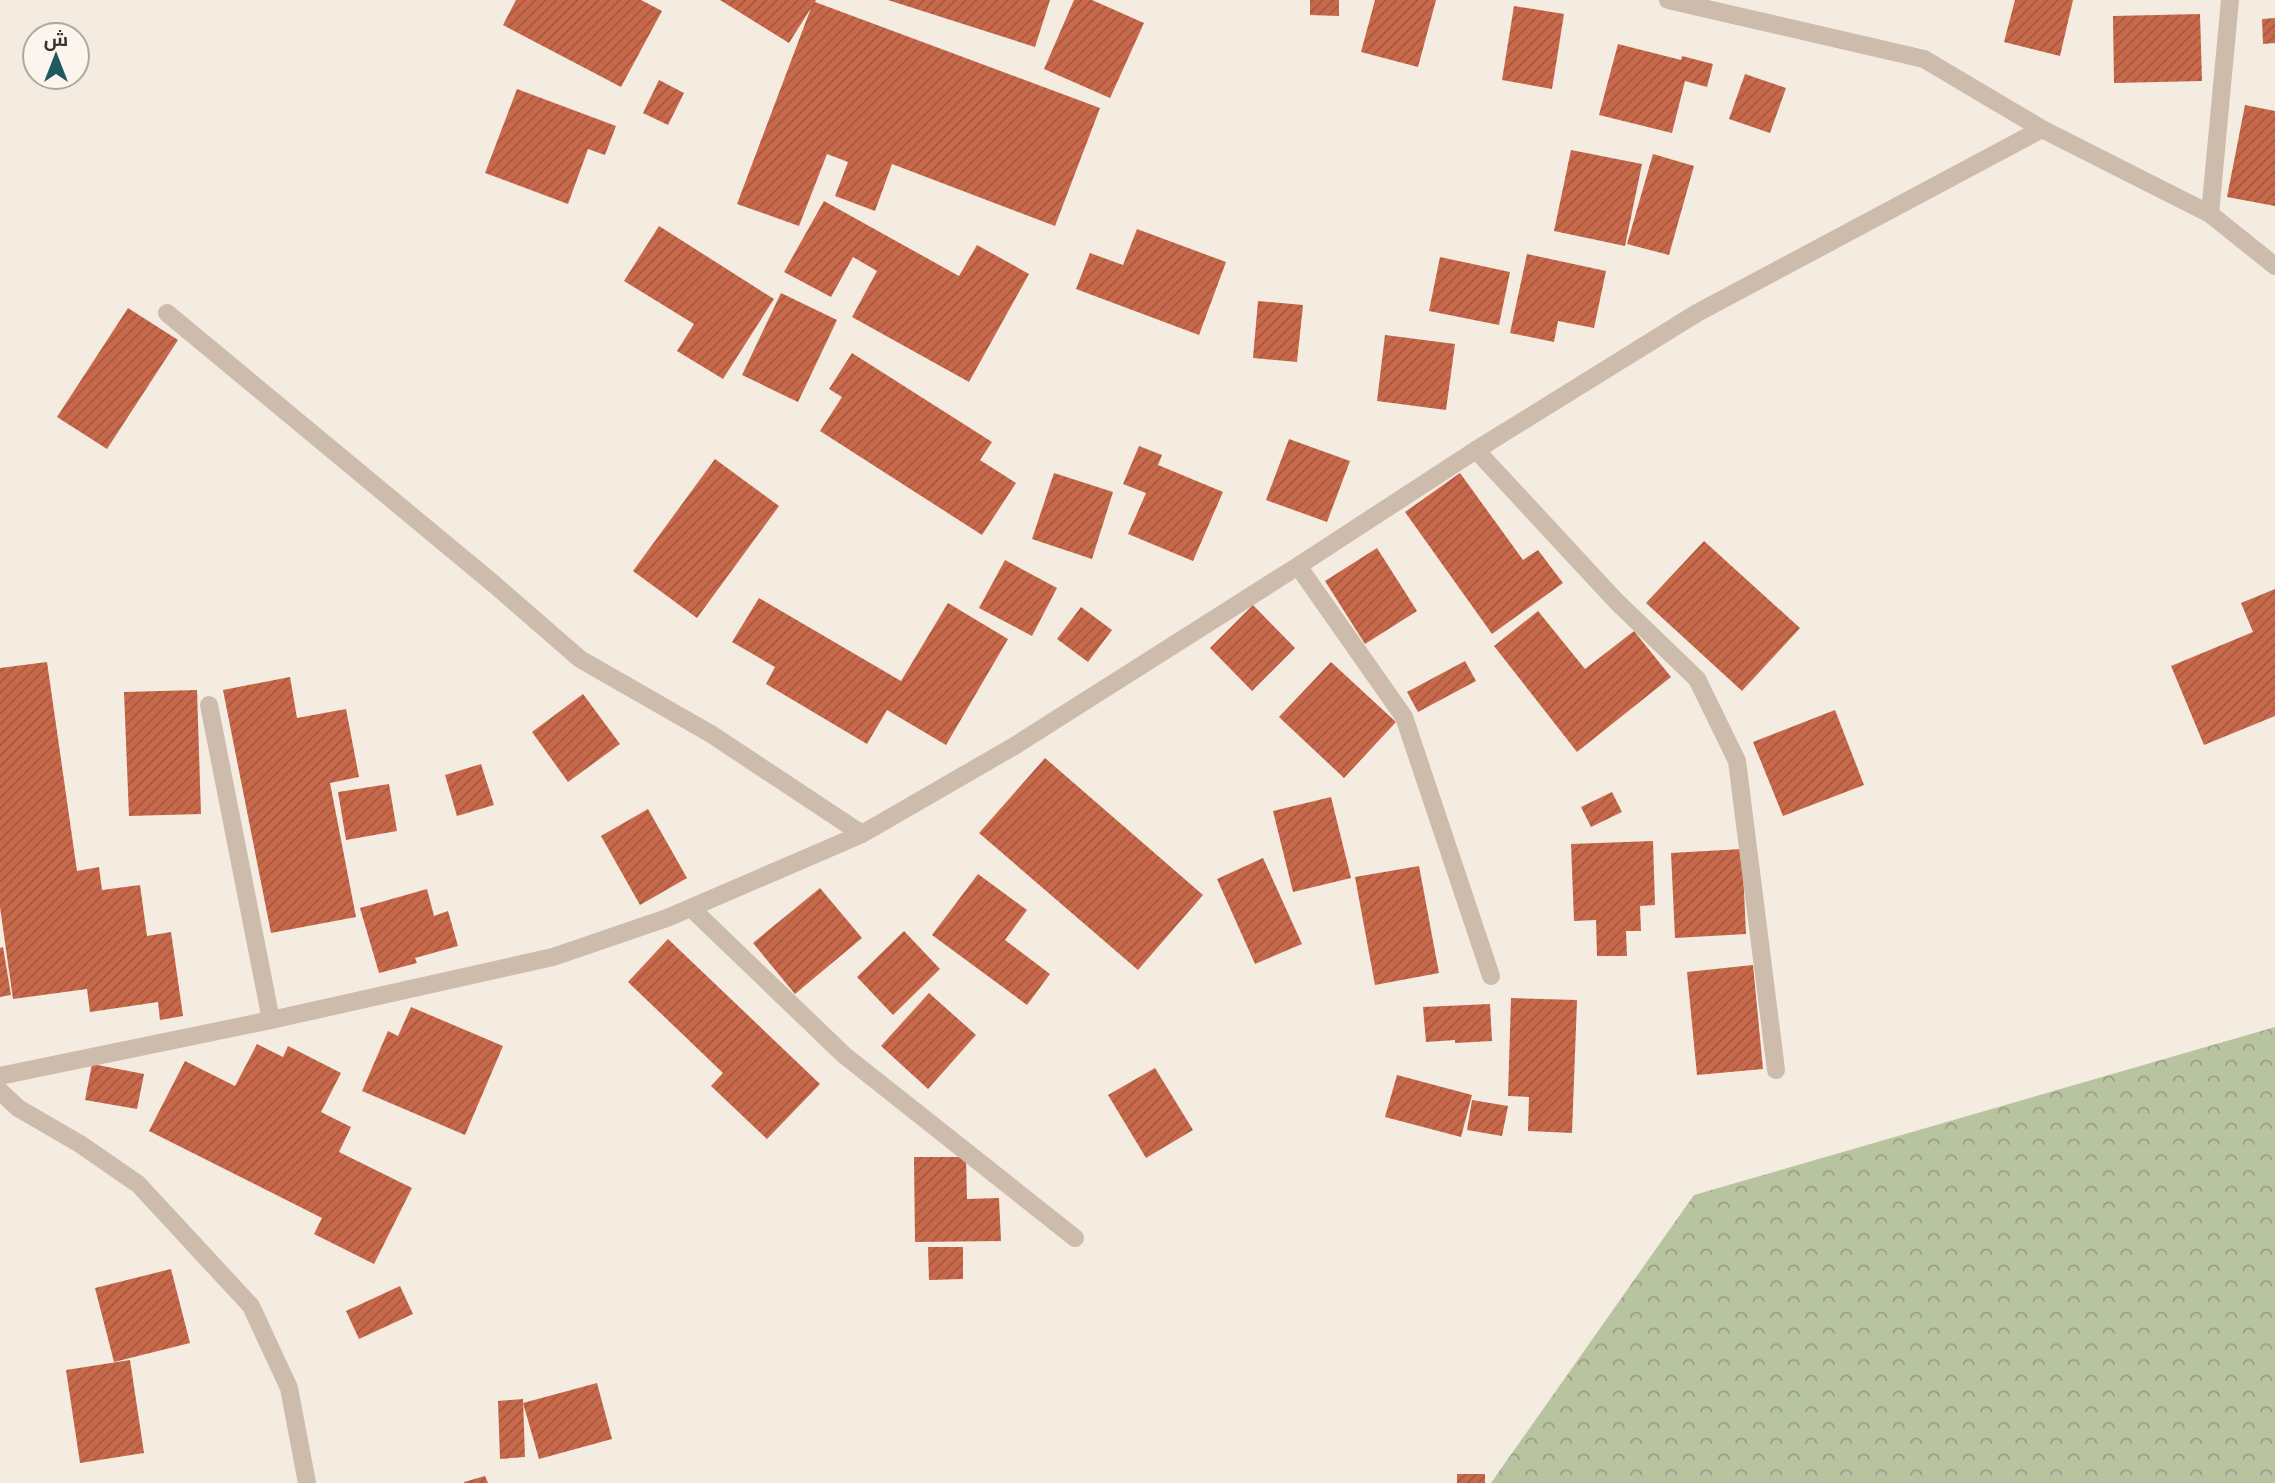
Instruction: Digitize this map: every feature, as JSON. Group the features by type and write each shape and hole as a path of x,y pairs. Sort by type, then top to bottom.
{"street":[{"path":"1668,0 1924,59 2042,129 2210,214 2275,266"},
{"path":"2210,214 2230,0"},
{"path":"0,1076 271,1020 553,957 667,918 862,834 1016,745 1476,450 1697,313 2042,129"},
{"path":"167,313 495,585 580,659 711,734 862,834"},
{"path":"1476,450 1616,601 1697,678 1709,702 1737,761 1776,1070"},
{"path":"1298,566 1404,717 1491,976"},
{"path":"209,705 271,1020"},
{"path":"691,908 844,1055 1075,1238"},
{"path":"0,1091 18,1108 80,1144 138,1184 251,1306 289,1388 307,1483"}],"green space":[{"path":"2275,1027 2275,1483 1491,1483 1694,1195"}],"building":[{"path":"516,0 641,0 662,11 621,87 503,25"},
{"path":"720,0 816,0 815,2 1100,108 1055,226 892,164 875,211 835,196 848,162 827,154 799,226 737,204 811,8 789,43"},
{"path":"888,0 1050,0 1035,47"},
{"path":"1074,0 1092,0 1144,23 1110,98 1044,69"},
{"path":"1310,0 1339,0 1339,16 1310,15"},
{"path":"1375,0 1436,0 1418,67 1361,52"},
{"path":"2015,0 2073,0 2060,56 2004,42"},
{"path":"1514,6 1564,14 1552,89 1502,80"},
{"path":"2200,14 2202,81 2114,83 2113,16"},
{"path":"2275,18 2275,43 2263,44 2262,19"},
{"path":"1618,44 1681,60 1682,56 1713,64 1707,87 1685,81 1672,133 1599,115"},
{"path":"1745,74 1786,88 1770,133 1729,119"},
{"path":"659,80 684,93 668,125 643,113"},
{"path":"517,89 616,126 605,155 588,149 568,204 485,173"},
{"path":"2245,105 2275,111 2275,206 2227,197"},
{"path":"1571,150 1642,164 1625,246 1554,231"},
{"path":"1653,154 1694,166 1669,255 1627,244"},
{"path":"824,201 959,276 977,245 1029,274 969,382 852,317 877,271 853,257 831,297 784,272"},
{"path":"659,226 774,299 723,379 677,351 694,324 624,281"},
{"path":"1137,229 1226,262 1199,335 1076,289 1090,253 1123,265"},
{"path":"1527,254 1606,271 1594,328 1558,321 1554,342 1510,333"},
{"path":"1440,257 1510,272 1499,325 1429,311"},
{"path":"781,293 837,320 798,402 742,375"},
{"path":"1258,301 1303,305 1297,362 1253,358"},
{"path":"128,308 178,340 107,449 57,417"},
{"path":"1385,335 1455,344 1446,410 1377,401"},
{"path":"852,353 992,442 980,460 1016,483 982,535 820,431 842,397 829,389"},
{"path":"1289,439 1350,461 1327,522 1266,500"},
{"path":"1139,446 1162,455 1158,465 1223,492 1193,561 1128,534 1146,493 1123,484"},
{"path":"715,459 779,506 697,618 633,571"},
{"path":"1054,473 1113,492 1092,559 1032,539"},
{"path":"1460,473 1523,560 1538,550 1563,583 1492,634 1405,512"},
{"path":"1704,541 1800,628 1742,691 1646,603"},
{"path":"1377,548 1417,611 1365,644 1325,581"},
{"path":"1005,560 1057,588 1032,636 979,608"},
{"path":"2275,589 2275,716 2204,745 2171,666 2253,632 2241,603"},
{"path":"759,598 901,681 948,603 1008,639 946,745 887,710 867,744 766,684 775,667 732,642"},
{"path":"1253,605 1295,648 1252,691 1210,648"},
{"path":"1081,607 1112,630 1088,662 1057,639"},
{"path":"1538,611 1585,669 1634,631 1671,677 1577,752 1494,646"},
{"path":"1465,661 1476,681 1418,712 1407,692"},
{"path":"47,662 77,871 99,867 102,890 140,885 147,936 171,932 183,1016 160,1020 158,1002 90,1012 87,989 13,999 0,907 0,668"},
{"path":"1331,662 1396,722 1344,778 1279,717"},
{"path":"290,677 297,718 346,709 359,777 330,783 356,917 271,933 223,690"},
{"path":"197,690 201,814 129,816 124,692"},
{"path":"583,694 620,744 568,782 532,732"},
{"path":"1835,710 1864,785 1783,816 1753,742"},
{"path":"1045,758 1203,895 1138,970 979,833"},
{"path":"481,764 494,805 457,816 445,775"},
{"path":"389,784 397,831 346,840 338,792"},
{"path":"1612,792 1622,812 1591,827 1581,807"},
{"path":"1331,797 1351,878 1293,892 1273,811"},
{"path":"648,809 687,878 640,905 601,836"},
{"path":"1653,841 1655,905 1640,906 1641,931 1626,931 1627,956 1597,956 1596,920 1574,921 1571,844"},
{"path":"1742,849 1746,934 1675,938 1671,853"},
{"path":"1263,858 1302,944 1255,964 1217,879"},
{"path":"1419,866 1439,973 1375,985 1355,877"},
{"path":"978,874 1027,910 1005,940 1050,974 1027,1005 932,935"},
{"path":"820,888 862,938 795,994 753,943"},
{"path":"427,889 434,916 448,911 458,946 415,958 417,963 379,973 360,908"},
{"path":"904,931 940,969 893,1015 857,977"},
{"path":"668,939 820,1084 767,1139 711,1086 723,1073 628,982"},
{"path":"3,947 11,995 0,997 0,948"},
{"path":"1753,965 1763,1069 1697,1075 1687,972"},
{"path":"929,993 976,1035 928,1089 881,1046"},
{"path":"1511,998 1577,1000 1572,1133 1528,1131 1529,1097 1508,1096"},
{"path":"1490,1004 1492,1041 1426,1042 1423,1007"},
{"path":"411,1007 503,1046 465,1135 362,1091 388,1031 398,1036"},
{"path":"257,1044 283,1057 288,1046 341,1073 321,1112 351,1127 339,1152 412,1188 374,1264 314,1234 322,1218 149,1131 185,1061 235,1086"},
{"path":"92,1064 144,1074 137,1109 85,1100"},
{"path":"1155,1068 1193,1130 1146,1158 1108,1095"},
{"path":"1397,1075 1472,1095 1461,1137 1385,1117"},
{"path":"1472,1100 1508,1106 1502,1136 1467,1130"},
{"path":"914,1157 966,1157 967,1199 999,1198 1001,1241 915,1242"},
{"path":"928,1247 963,1247 963,1279 929,1280"},
{"path":"171,1269 190,1343 114,1362 95,1288"},
{"path":"400,1286 413,1314 359,1339 346,1311"},
{"path":"130,1360 144,1453 80,1463 66,1370"},
{"path":"597,1383 612,1439 539,1459 523,1403"},
{"path":"523,1399 525,1457 500,1459 498,1401"},
{"path":"1457,1474 1485,1474 1485,1483 1457,1483"},
{"path":"485,1476 488,1483 464,1483 464,1482"}]}
